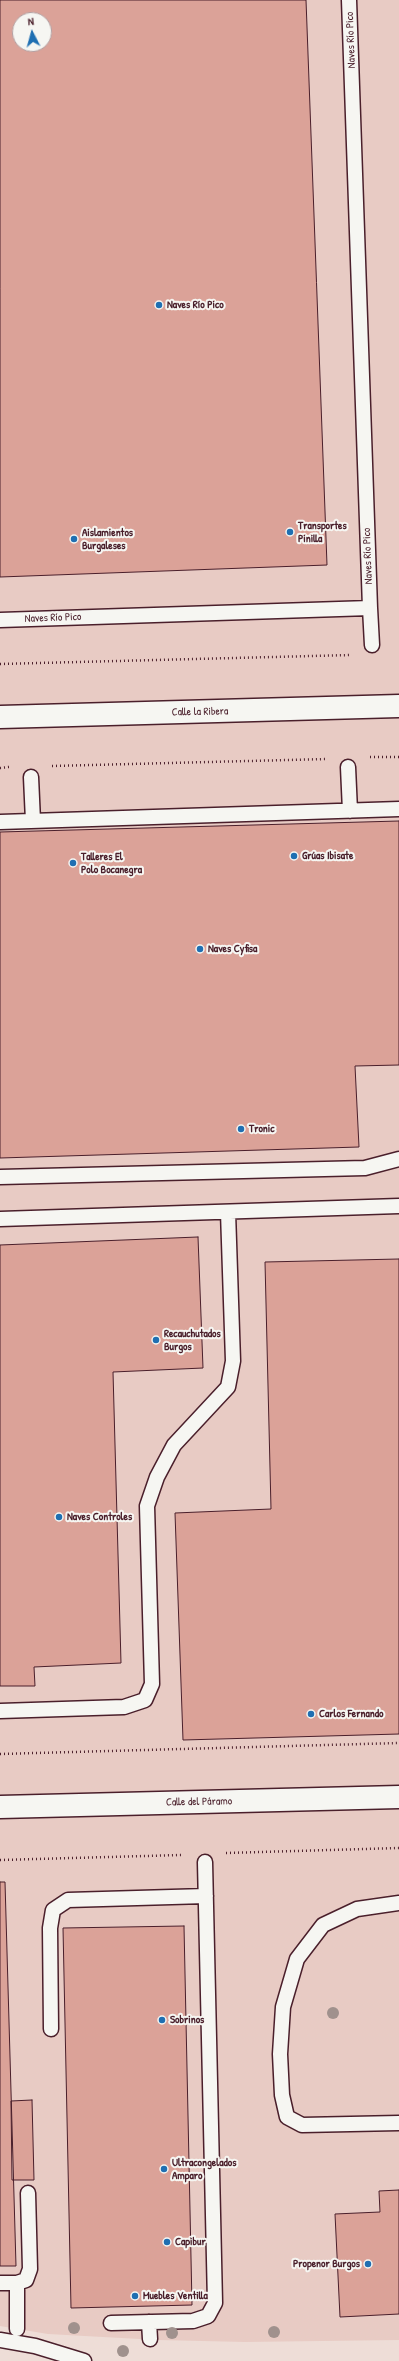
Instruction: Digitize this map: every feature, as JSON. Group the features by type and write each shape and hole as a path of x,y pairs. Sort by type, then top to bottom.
{"street":[{"name":"Calle la Ribera","path":"0,717 399,706"},
{"name":"Calle del Páramo","path":"0,1807 399,1797"}],"lane":[{"name":"Naves Río Pico","path":"349,0 372,645"},
{"name":"Naves Río Pico","path":"0,620 370,608"},
{"path":"348,767 350,811"},
{"path":"31,777 33,821"},
{"path":"0,822 399,809"},
{"path":"0,1177 365,1168 399,1159"},
{"path":"0,1220 399,1206"},
{"path":"0,1711 124,1707 145,1700 152,1684 147,1506 157,1477 174,1445 228,1387 233,1361 228,1212"},
{"path":"111,2323 194,2321 208,2316 215,2303 205,1862"},
{"path":"51,2029 50,1928 53,1910 68,1900 206,1896"},
{"path":"399,1904 357,1909 323,1925 298,1959 283,2007 280,2054 282,2094 287,2118 302,2125 399,2123"},
{"path":"0,2283 17,2283 26,2280 30,2269 28,2193"},
{"path":"17,2283 17,2329"},
{"path":"149,2322 150,2339"},
{"path":"0,2340 35,2346 84,2361"}],"path":[{"path":"0,664 357,655"},
{"path":"362,758 399,757"},
{"path":"46,766 332,758"},
{"path":"0,768 15,767"},
{"path":"0,1754 399,1743"}],"shaded area":[{"path":"0,0 399,0 399,2340 245,2342 158,2340 48,2334 0,2326"}],"building":[{"name":"Naves Río Pico","path":"0,0 306,0 327,565 0,577"},
{"name":"Naves Cyfisa","path":"399,821 399,1065 355,1066 359,1147 0,1158 0,832"},
{"name":"Naves Controles","path":"198,1237 203,1368 113,1372 121,1663 34,1667 35,1686 0,1686 0,1245"},
{"path":"399,1259 399,1734 183,1740 175,1513 271,1509 265,1262"},
{"path":"0,1882 5,1882 16,2266 0,2266"},
{"path":"184,1926 192,2305 71,2308 63,1928"},
{"path":"32,2100 34,2180 12,2180 11,2101"},
{"name":"Propenor Burgos","path":"399,2190 399,2314 340,2317 335,2214 380,2212 379,2191"}],"place":[{"name":"Naves Río Pico","path":"159,305"},
{"name":"Transportes Pinilla","path":"290,532"},
{"name":"Aislamientos Burgaleses","path":"74,539"},
{"name":"Grúas Ibisate","path":"294,856"},
{"name":"Talleres El Polo Bocanegra","path":"73,863"},
{"name":"Naves Cyfisa","path":"200,949"},
{"name":"Tronic","path":"241,1129"},
{"name":"Recauchutados Burgos","path":"156,1340"},
{"name":"Naves Controles","path":"59,1517"},
{"name":"Carlos Fernando","path":"311,1714"},
{"name":"Sobrinos","path":"162,2020"},
{"name":"Ultracongelados Amparo","path":"164,2169"},
{"name":"Capibur","path":"167,2242"},
{"name":"Propenor Burgos","path":"368,2264"},
{"name":"Muebles Ventilla","path":"135,2296"}]}
